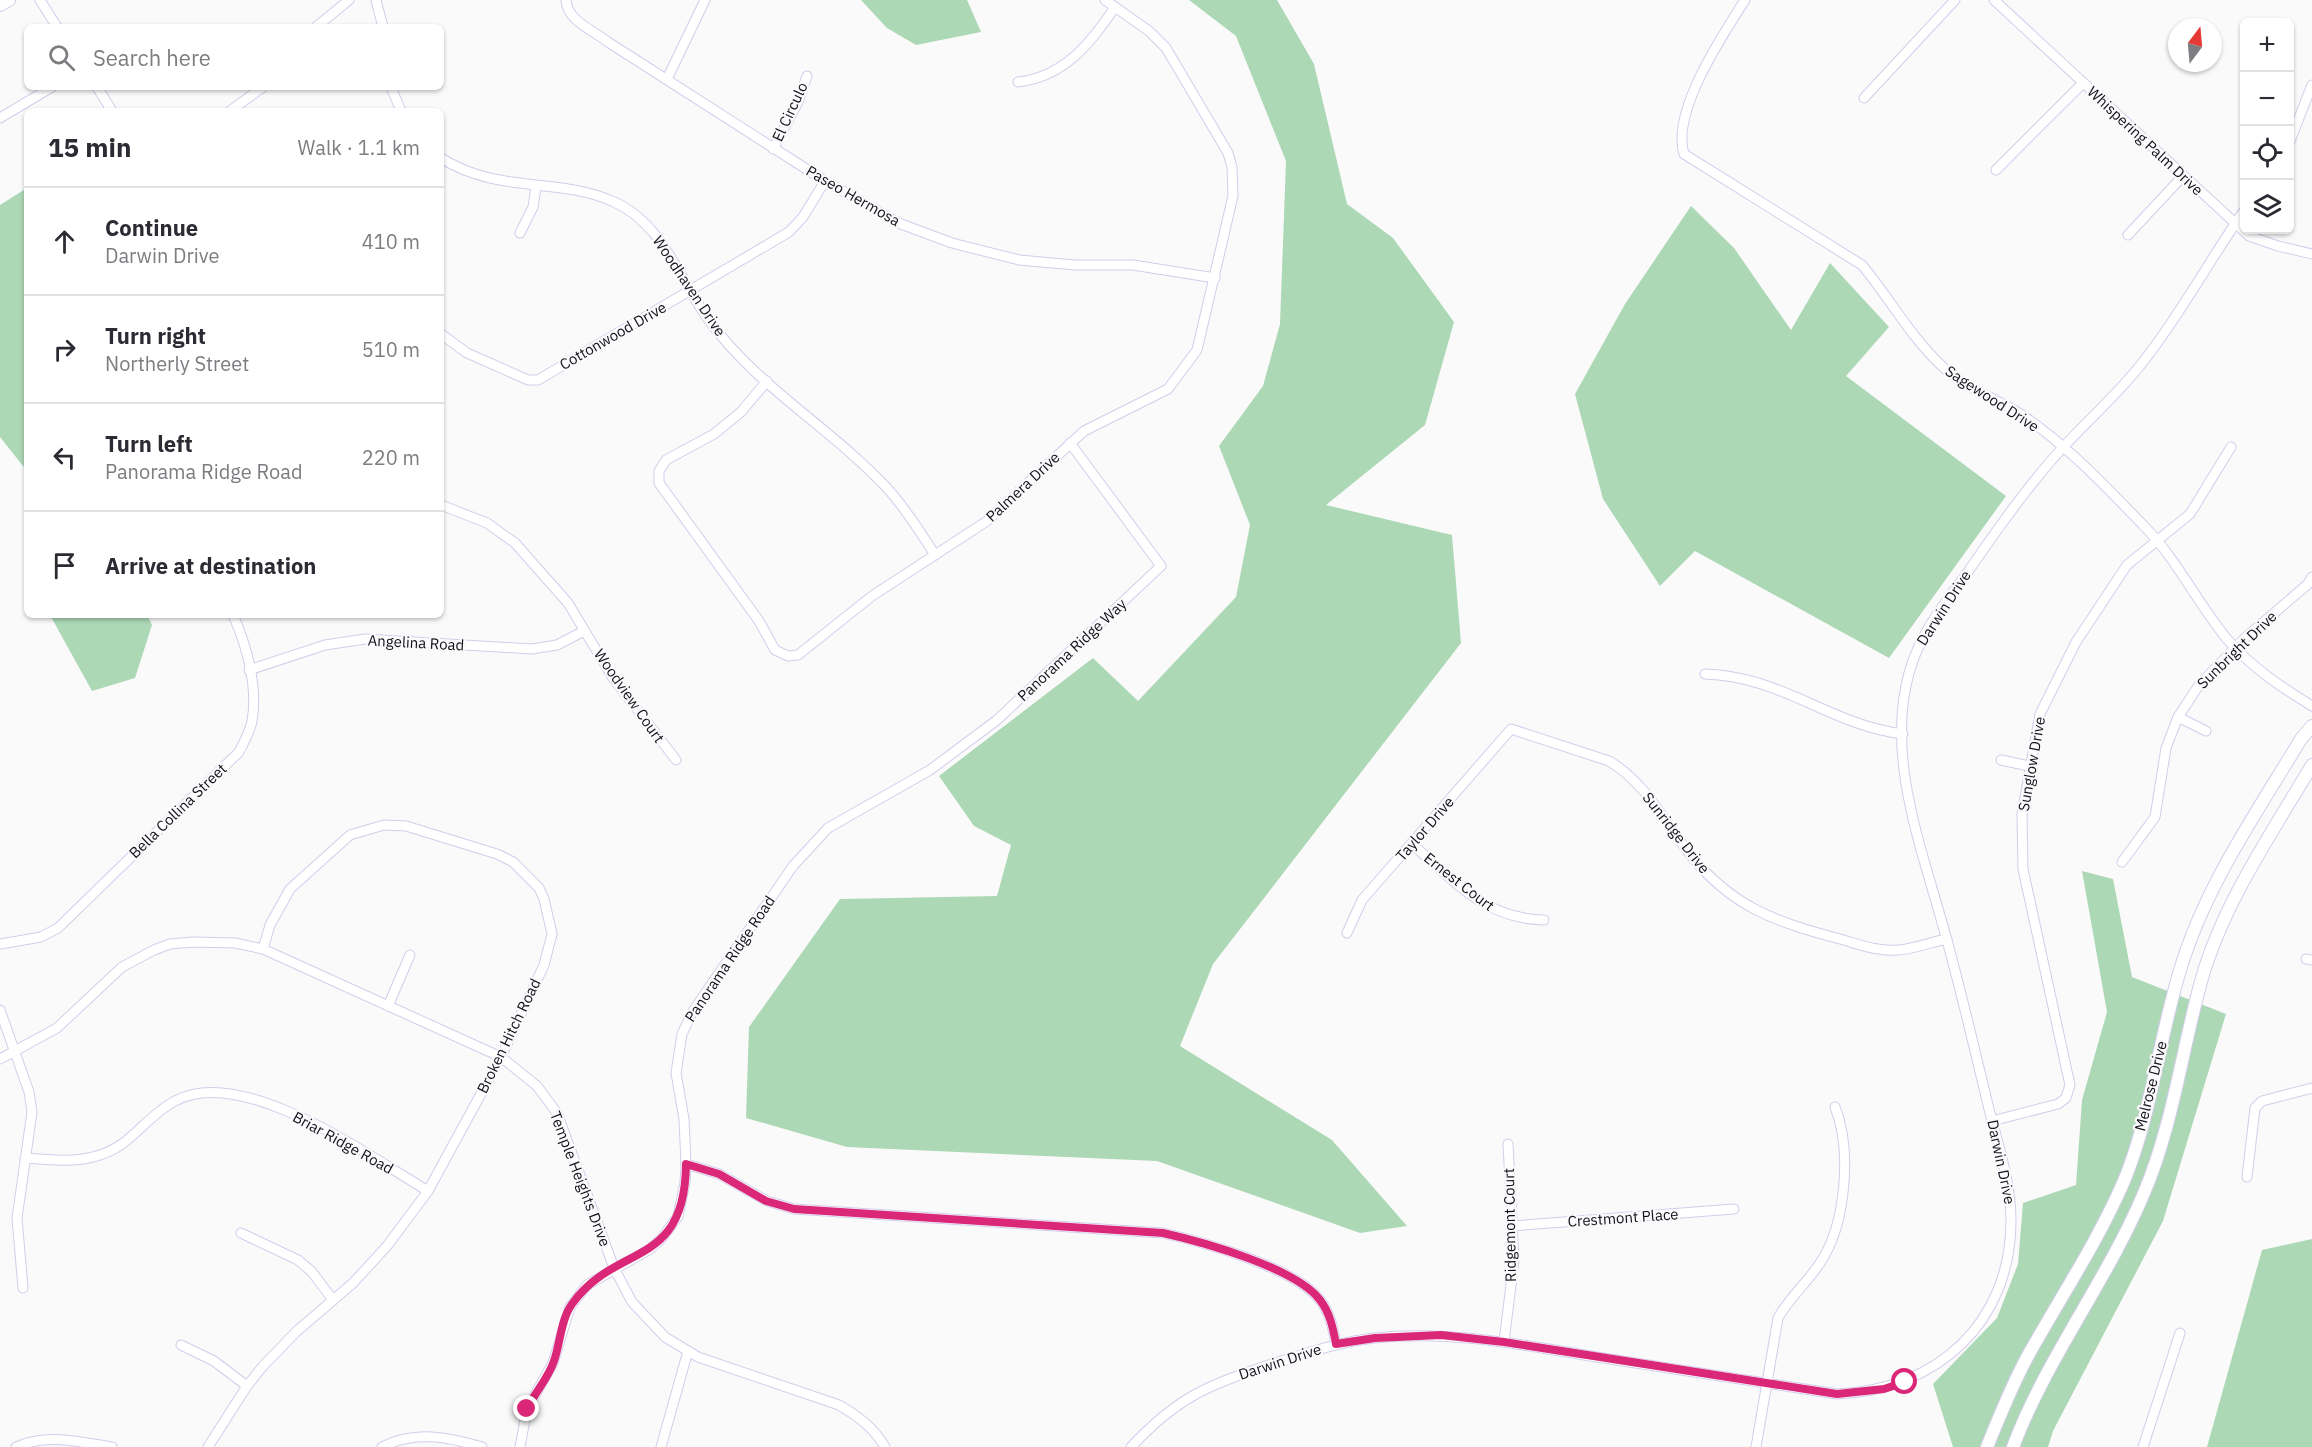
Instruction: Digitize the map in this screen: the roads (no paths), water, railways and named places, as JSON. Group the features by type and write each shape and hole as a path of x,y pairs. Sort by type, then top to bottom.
{"main road":[{"path":"0,5 9,0"},
{"name":"Melrose Drive","path":"1987,1447 2029,1354 2097,1238 2124,1181 2137,1145 2181,966 2208,899 2301,739 2312,726"},
{"name":"Melrose Drive","path":"2013,1447 2049,1367 2117,1251 2144,1193 2158,1155 2202,976 2228,911 2312,765"}],"street":[{"path":"40,0 55,24"},
{"path":"320,24 349,0"},
{"path":"376,0 382,24"},
{"name":"Paseo Hermosa","path":"566,0 567,11 608,42 667,78 773,149 901,224 952,243 1019,260 1075,265 1133,265 1177,270 1215,278"},
{"path":"667,78 705,0"},
{"name":"Palmera Drive","path":"767,381 741,412 714,434 666,460 659,471 659,483 759,621 775,650 788,656 798,655 872,596 987,521 1071,443 1105,420 1142,405 1168,389 1197,350 1233,196 1232,167 1228,153 1166,48 1149,31 1105,0"},
{"name":"Sagewood Drive","path":"1745,0 1699,81 1688,109 1680,142 1684,154 1862,265 1881,288 1914,339 1946,370 2023,416 2062,448 2156,539 2235,648 2252,665 2312,706"},
{"path":"1864,98 1955,0"},
{"name":"Whispering Palm Drive","path":"1994,0 2249,236 2312,254"},
{"path":"1017,82 1037,80 1080,54 1093,40 1115,7"},
{"name":"El Circulo","path":"773,149 798,102 807,76"},
{"path":"1996,170 2083,83"},
{"path":"2294,129 2312,85"},
{"path":"0,118 47,90"},
{"path":"99,90 110,108"},
{"path":"236,108 259,90"},
{"path":"392,90 400,108"},
{"path":"245,102 249,108"},
{"name":"Woodhaven Drive","path":"444,159 480,177 586,194 613,201 645,222 663,244 708,320 734,350 885,486 912,519 934,555"},
{"path":"2128,235 2183,176"},
{"name":"Cottonwood Drive","path":"444,336 467,353 528,380 538,380 789,232 803,217 825,181"},
{"path":"520,233 533,207 536,187"},
{"name":"Darwin Drive","path":"1131,1447 1159,1418 1198,1392 1223,1380 1336,1344 1375,1338 1441,1335 1504,1342 1837,1394 1884,1389 1935,1368 1964,1343 1988,1311 2004,1279 2011,1244 2009,1193 1947,939 1909,800 1903,734 1908,674 1929,625 2015,506 2062,448 2146,359 2240,217"},
{"name":"Panorama Ridge Way","path":"930,770 997,720 1161,566 1071,443"},
{"name":"Sunglow Drive","path":"1992,1121 2058,1104 2066,1098 2070,1086 2024,868 2022,814 2040,714 2076,642 2127,565 2198,505 2231,447"},
{"name":"Woodview Court","path":"444,507 487,523 514,543 568,603 613,678 676,760"},
{"name":"Sunbright Drive","path":"2122,862 2155,817 2166,748 2178,717 2199,685 2235,648 2308,584 2312,577"},
{"name":"Bella Collina Street","path":"0,944 41,937 58,927 239,752 252,723 254,702 244,639 234,618"},
{"name":"Angelina Road","path":"249,670 325,645 365,639 532,649 556,645 584,631"},
{"path":"1706,674 1726,675 1766,683 1860,725 1903,734"},
{"path":"2178,717 2206,731"},
{"name":"Taylor Drive","path":"1347,933 1362,900 1511,729"},
{"name":"Sunridge Drive","path":"1511,729 1609,761 1622,768 1636,782 1709,876 1727,892 1767,917 1875,949 1898,950 1947,939"},
{"path":"2001,760 2029,766"},
{"name":"Panorama Ridge Road","path":"520,1447 527,1409 554,1363 570,1307 587,1285 650,1249 662,1238 678,1216 686,1183 686,1164 684,1119 675,1073 682,1034 693,1011 793,866 828,828 930,770"},
{"name":"Broken Hitch Road","path":"208,1447 247,1386 297,1331 353,1283 387,1246 428,1191 501,1057 544,965 552,934 544,899 539,888 523,870 497,854 406,826 384,825 350,835 290,889 270,925 263,950"},
{"name":"Ernest Court","path":"1412,844 1462,888 1496,912 1526,920 1544,920"},
{"name":"Temple Heights Drive","path":"15,1050 57,1028 122,968 170,944 235,943 263,950 501,1057 537,1086 557,1113 614,1268 632,1302 665,1337 688,1352 839,1406 858,1415 885,1447"},
{"path":"388,1006 410,955"},
{"path":"0,1010 29,1092 32,1112 17,1218 23,1288"},
{"path":"0,1051 15,1050"},
{"path":"0,1059 15,1050"},
{"path":"2247,1177 2255,1108 2262,1101 2312,1088"},
{"name":"Briar Ridge Road","path":"25,1158 65,1162 84,1160 112,1150 176,1100 196,1092 223,1091 287,1111 312,1123 428,1191"},
{"path":"1756,1447 1778,1318 1785,1305 1821,1262 1838,1222 1844,1157 1843,1128 1835,1107"},
{"name":"Ridgemont Court","path":"1504,1342 1514,1260 1508,1144"},
{"path":"686,1164 719,1174 766,1201 794,1209 1163,1233 1198,1241 1262,1264 1308,1288 1320,1300 1331,1321 1336,1344"},
{"name":"Crestmont Place","path":"1512,1226 1734,1209"},
{"path":"241,1233 298,1260 312,1272 333,1300"},
{"path":"2143,1447 2180,1333"},
{"path":"181,1345 214,1361 247,1386"},
{"path":"661,1447 688,1352"},
{"path":"382,1447 396,1440 437,1436 482,1447"},
{"path":"16,1447 30,1441 51,1438 112,1447"}]}
